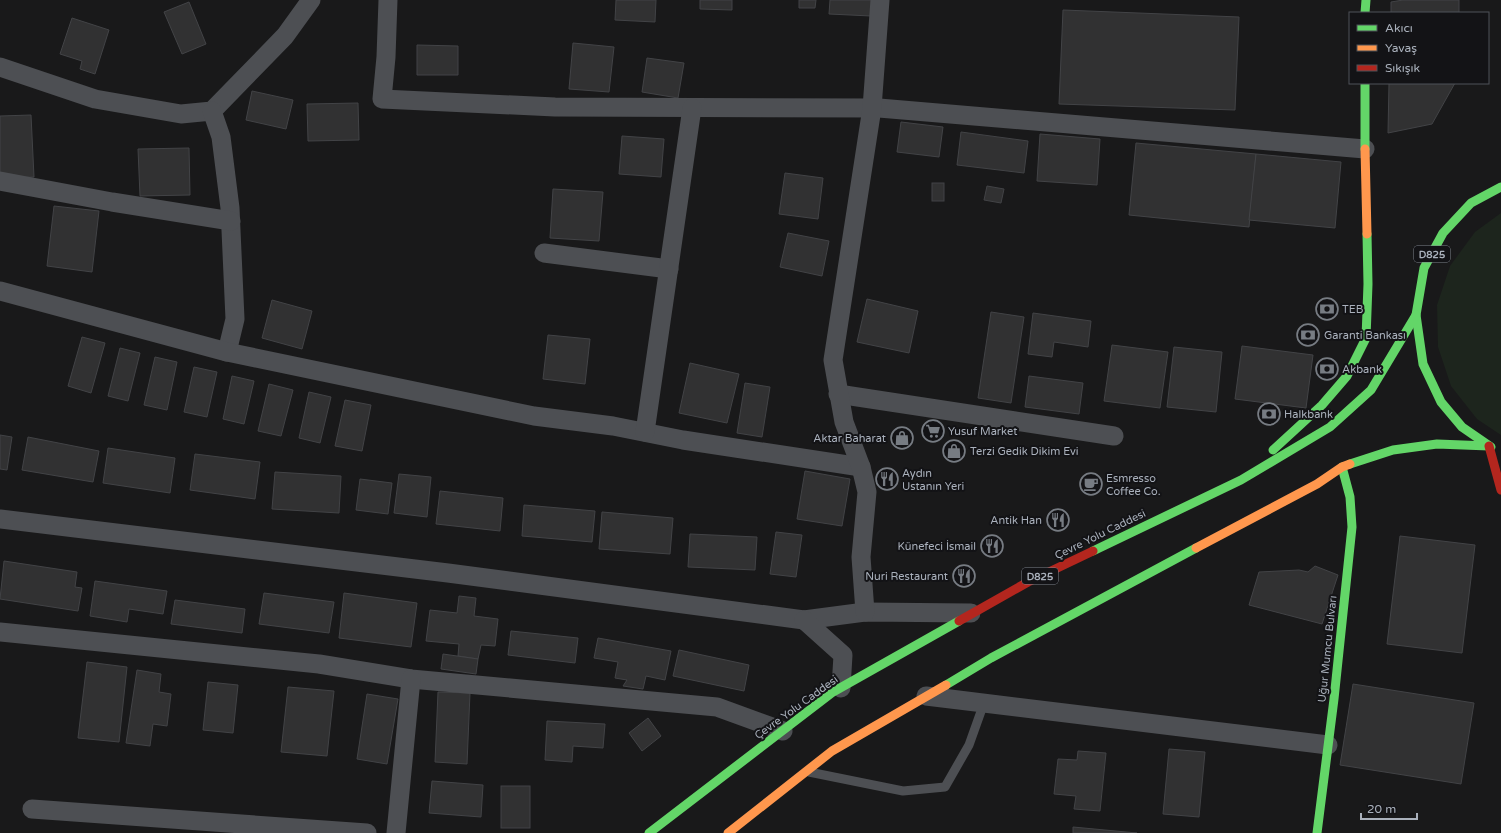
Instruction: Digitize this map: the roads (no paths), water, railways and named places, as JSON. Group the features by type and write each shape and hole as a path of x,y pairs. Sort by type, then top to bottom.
{"main road":[{"path":"1365,12 1366,0"},
{"path":"1241,480 1322,405 1347,376 1366,338 1368,284 1365,84"},
{"name":"D825","path":"1416,315 1424,268 1443,233 1491,181"},
{"path":"1471,203 1501,187"},
{"path":"1416,315 1422,364 1441,402 1462,427 1488,446 1501,452"},
{"name":"Çevre Yolu Caddesi","path":"649,833 841,688 1028,582 1241,480 1330,427 1371,390 1416,315"},
{"path":"728,833 832,751 991,658 1317,484 1342,467 1393,450 1437,444 1488,446"},
{"path":"1488,446 1501,490"},
{"name":"Uğur Mumcu Bulvarı","path":"1317,833 1352,527 1350,497 1342,467"}],"street":[{"path":"0,67 95,99 181,114 212,111 285,36 311,0"},
{"path":"388,0 386,56 382,99 555,107 872,108 1365,149"},
{"path":"865,612 861,557 867,492 861,467 844,422 833,360 872,108 880,0"},
{"path":"645,432 692,108"},
{"path":"212,111 221,137 231,221 236,319 227,352"},
{"path":"0,181 112,202 231,221"},
{"path":"544,253 669,269"},
{"path":"0,291 227,352 534,416 613,426 683,440 861,467"},
{"path":"838,394 1114,436"},
{"path":"0,519 448,573 804,620 865,612 971,613"},
{"path":"804,620 843,655 841,688"},
{"path":"0,632 320,664 411,679 717,707 783,731"},
{"path":"396,833 411,679"},
{"path":"926,696 1328,745"},
{"path":"32,809 367,833"}],"lane":[{"path":"806,771 903,791 945,787 969,745 984,703"}],"place":[{"name":"TEB","path":"1327,309"},
{"name":"Garanti Bankası","path":"1308,335"},
{"name":"Akbank","path":"1327,369"},
{"name":"Halkbank","path":"1269,414"},
{"name":"Yusuf Market","path":"933,431"},
{"name":"Aktar Baharat","path":"902,438"},
{"name":"Terzi Gedik Dikim Evi","path":"954,451"},
{"name":"Aydın Ustanın Yeri","path":"887,479"},
{"name":"Esmresso Coffee Co.","path":"1091,484"},
{"name":"Antik Han","path":"1058,520"},
{"name":"Künefeci İsmail","path":"992,546"},
{"name":"Nuri Restaurant","path":"964,576"}]}
